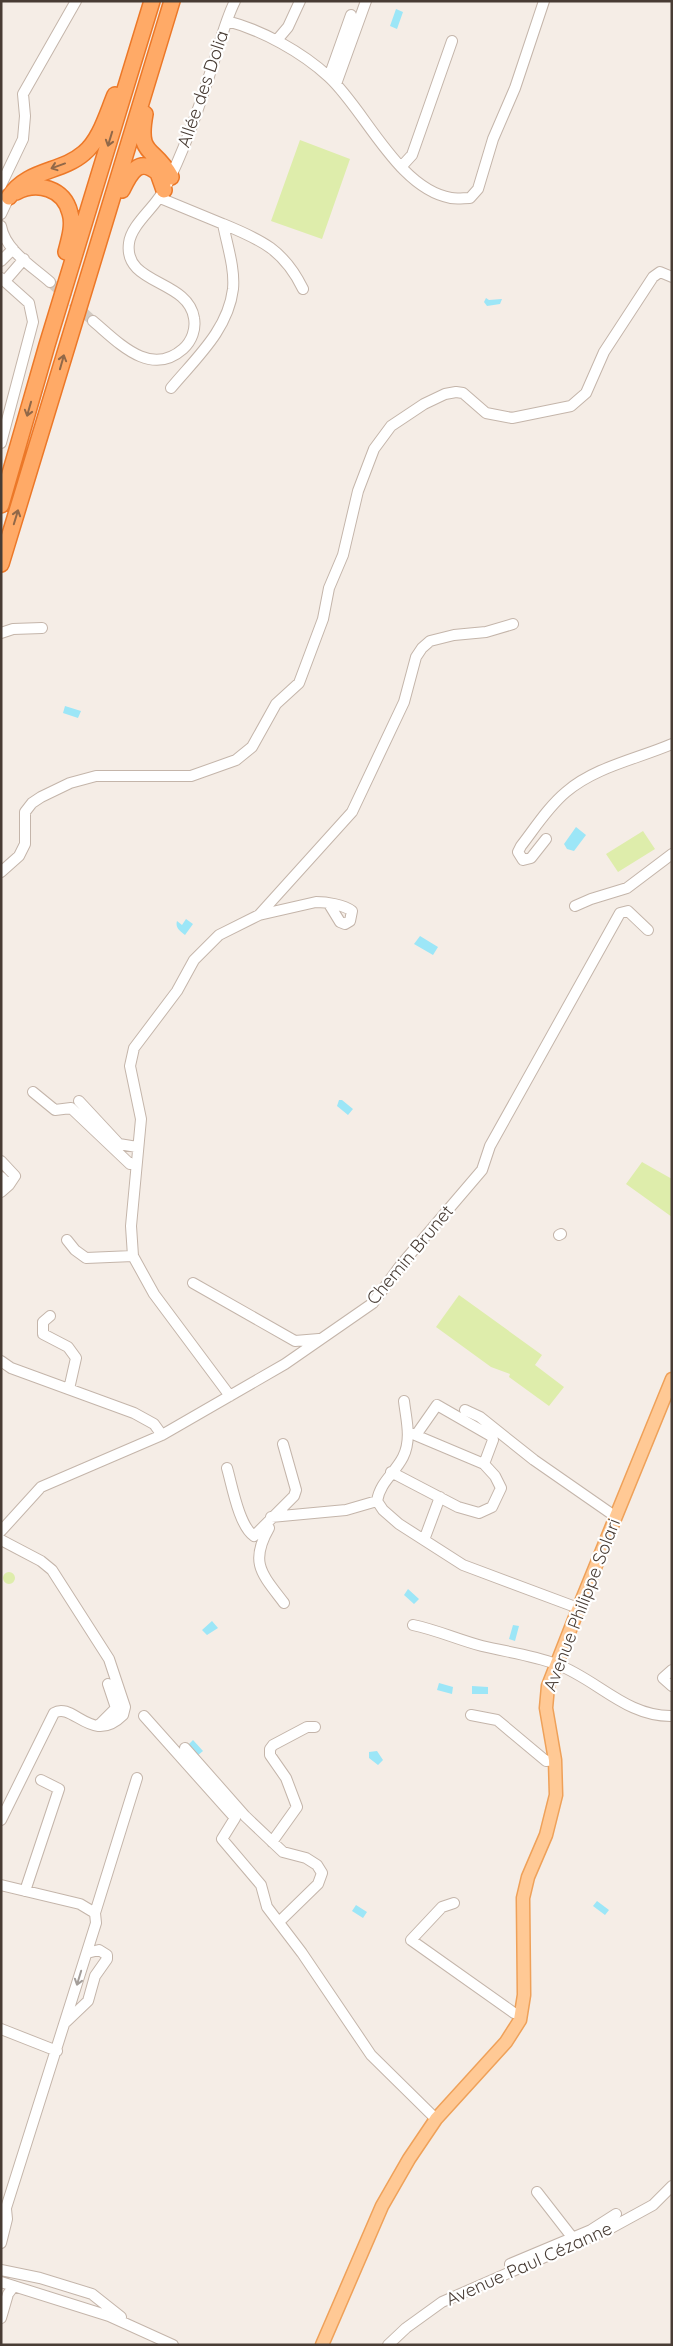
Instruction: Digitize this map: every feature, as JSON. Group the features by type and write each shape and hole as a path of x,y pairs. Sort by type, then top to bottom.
{"highway":[{"path":"1,505 47,345 152,1"},
{"path":"1,564 172,1"},
{"path":"5,191 23,181 70,161 90,147 103,124 145,25"},
{"path":"164,27 142,134 145,148 161,162 165,188"},
{"path":"89,270 130,173 139,166 153,168 162,178 165,188"},
{"path":"5,191 28,187 50,189 62,198 70,212 70,237 47,345"}],"main road":[{"name":"Avenue Philippe Solari","path":"322,2345 382,2206 409,2159 436,2119 516,2030 521,2015 524,1995 523,1898 528,1877 546,1835 554,1806 555,1760 546,1708 548,1686 672,1379"}],"street":[{"path":"1,214 5,191 23,139 25,116 22,94 76,1"},
{"name":"Allée des Dolia","path":"93,321 128,350 147,359 161,360 172,356 182,350 192,337 194,317 184,299 172,288 138,270 129,254 131,234 165,188 235,1"},
{"path":"277,40 288,26 300,1"},
{"path":"333,80 366,1"},
{"path":"227,21 246,26 263,36 277,40 333,80 401,167 419,184 450,198 470,198 478,189 493,139 515,88 544,1"},
{"path":"333,80 351,15"},
{"path":"401,167 412,155 452,41"},
{"path":"165,188 223,224 253,237 280,253 292,268 303,289"},
{"path":"171,388 213,339 227,312 232,278 223,224"},
{"path":"1,226 13,249 50,282"},
{"path":"1,261 13,249"},
{"path":"1,443 33,322 29,303 3,279 24,259"},
{"path":"1,872 19,856 25,844 25,812 32,803 41,797 70,783 96,776 191,776 236,760 252,748 276,704 299,683 324,619 329,588 343,555 358,492 374,450 391,426 424,404 445,394 456,392 463,393 486,413 512,418 571,406 586,393 604,352 653,277 660,272 672,277"},
{"path":"259,915 352,812 404,702 416,657 422,648 430,641 454,635 486,632 513,624"},
{"path":"1,633 13,628 42,628"},
{"path":"546,839 531,858 523,860 519,856 518,852 521,846 556,801 567,791 618,764 672,744"},
{"path":"575,906 627,888 672,854"},
{"path":"230,1396 154,1294 133,1256 131,1226 141,1119 130,1066 134,1048 177,991 194,960 209,944 231,928 259,915 316,902 329,904"},
{"name":"Chemin Brunet","path":"1,1531 41,1487 162,1435 285,1364 373,1303 400,1266 482,1170 490,1146 620,913 628,911 648,930"},
{"path":"33,1092 55,1110 71,1108 130,1164 136,1163"},
{"path":"79,1101 119,1144 137,1147"},
{"path":"1,1161 16,1176 5,1189"},
{"path":"1,1177 5,1189"},
{"path":"67,1240 75,1250 86,1258 133,1256"},
{"path":"193,1283 295,1341 320,1339"},
{"path":"50,1316 43,1322 44,1334 68,1347 76,1358 69,1389"},
{"path":"1,1361 11,1368 69,1389 154,1424 162,1435"},
{"path":"404,1402 412,1434"},
{"path":"377,1501 382,1484 403,1457 412,1434 437,1405 491,1436 493,1440 484,1464"},
{"path":"465,1410 480,1416 534,1460 616,1517"},
{"path":"391,1472 458,1507 479,1513 492,1507 501,1488 495,1476 484,1464 412,1434"},
{"path":"227,1468 242,1520 248,1532 254,1536 294,1496 296,1490 283,1444"},
{"path":"424,1540 440,1497"},
{"path":"271,1517 346,1510 377,1501"},
{"path":"377,1501 383,1510 400,1524 463,1565 578,1608"},
{"path":"271,1517 269,1528 258,1553 262,1574 284,1603"},
{"path":"1,1540 41,1561 52,1570 109,1659 125,1707 123,1715 105,1727 98,1727 62,1711 54,1714 1,1820"},
{"path":"413,1625 481,1646 556,1664 601,1687 626,1706 657,1716 672,1716"},
{"path":"672,1670 663,1678 672,1686"},
{"path":"98,1727 116,1708 108,1684"},
{"path":"471,1715 497,1720 546,1762 555,1760"},
{"path":"144,1716 235,1818 222,1839 261,1885 267,1907 280,1922 371,2055 436,2119"},
{"path":"272,1842 296,1807 286,1778 270,1755 270,1749 273,1745 307,1727 315,1727"},
{"path":"185,1748 245,1816 272,1842 283,1852 311,1862 322,1873 318,1884 280,1922"},
{"path":"1,2243 7,2219 4,2212 57,2051 87,1953 93,1931 95,1913 137,1778"},
{"path":"25,1891 58,1789 40,1780"},
{"path":"1,1885 80,1904 95,1913"},
{"path":"454,1903 442,1906 411,1940 514,2013 521,2015"},
{"path":"65,2022 88,2001 94,1976 106,1963 107,1955 93,1931"},
{"path":"87,1953 99,1950 107,1955"},
{"path":"1,2029 57,2051"},
{"name":"Avenue Paul Cézanne","path":"388,2345 406,2328 442,2302 611,2228 653,2205 672,2186"},
{"path":"537,2192 572,2236"},
{"path":"470,2290 480,2280 572,2236 591,2230 616,2214"},
{"path":"1,2270 80,2289 98,2299 134,2326"},
{"path":"33,2292 31,2284 36,2277"},
{"path":"1,2282 134,2326 173,2345"},
{"path":"1,2318 8,2294 14,2286"},
{"path":"66,2302 70,2300 93,2306 98,2299"}],"green space":[{"path":"300,140 350,159 322,239 271,221"},
{"path":"643,831 655,849 618,872 606,854"},
{"path":"642,1162 672,1179 672,1217 626,1184"},
{"path":"459,1295 542,1355 535,1365 564,1387 549,1406 509,1377 510,1374 491,1367 436,1327"},
{"path":"7,1572 11,1572 15,1578 11,1584 7,1584 3,1580 3,1576"}],"water":[{"path":"396,9 403,12 397,29 390,26"},
{"path":"486,298 489,300 502,299 500,304 487,306 484,302"},
{"path":"65,706 81,711 78,718 63,713"},
{"path":"576,827 586,835 574,851 567,849 564,844"},
{"path":"186,919 193,924 185,935 178,929 177,921 182,925"},
{"path":"420,936 438,947 433,955 414,944"},
{"path":"339,1100 342,1100 353,1109 348,1115 337,1106"},
{"path":"408,1589 419,1599 414,1604 404,1595"},
{"path":"212,1621 218,1628 207,1635 202,1630"},
{"path":"513,1625 519,1626 515,1641 509,1639"},
{"path":"439,1683 453,1687 452,1694 437,1690"},
{"path":"472,1686 488,1687 488,1694 472,1694"},
{"path":"193,1740 203,1751 197,1756 188,1745"},
{"path":"377,1751 383,1760 378,1765 369,1758 369,1752"},
{"path":"597,1901 609,1910 605,1915 593,1906"},
{"path":"356,1905 367,1912 363,1918 352,1911"}],"tunnel":[{"path":"50,282 93,321"}]}
